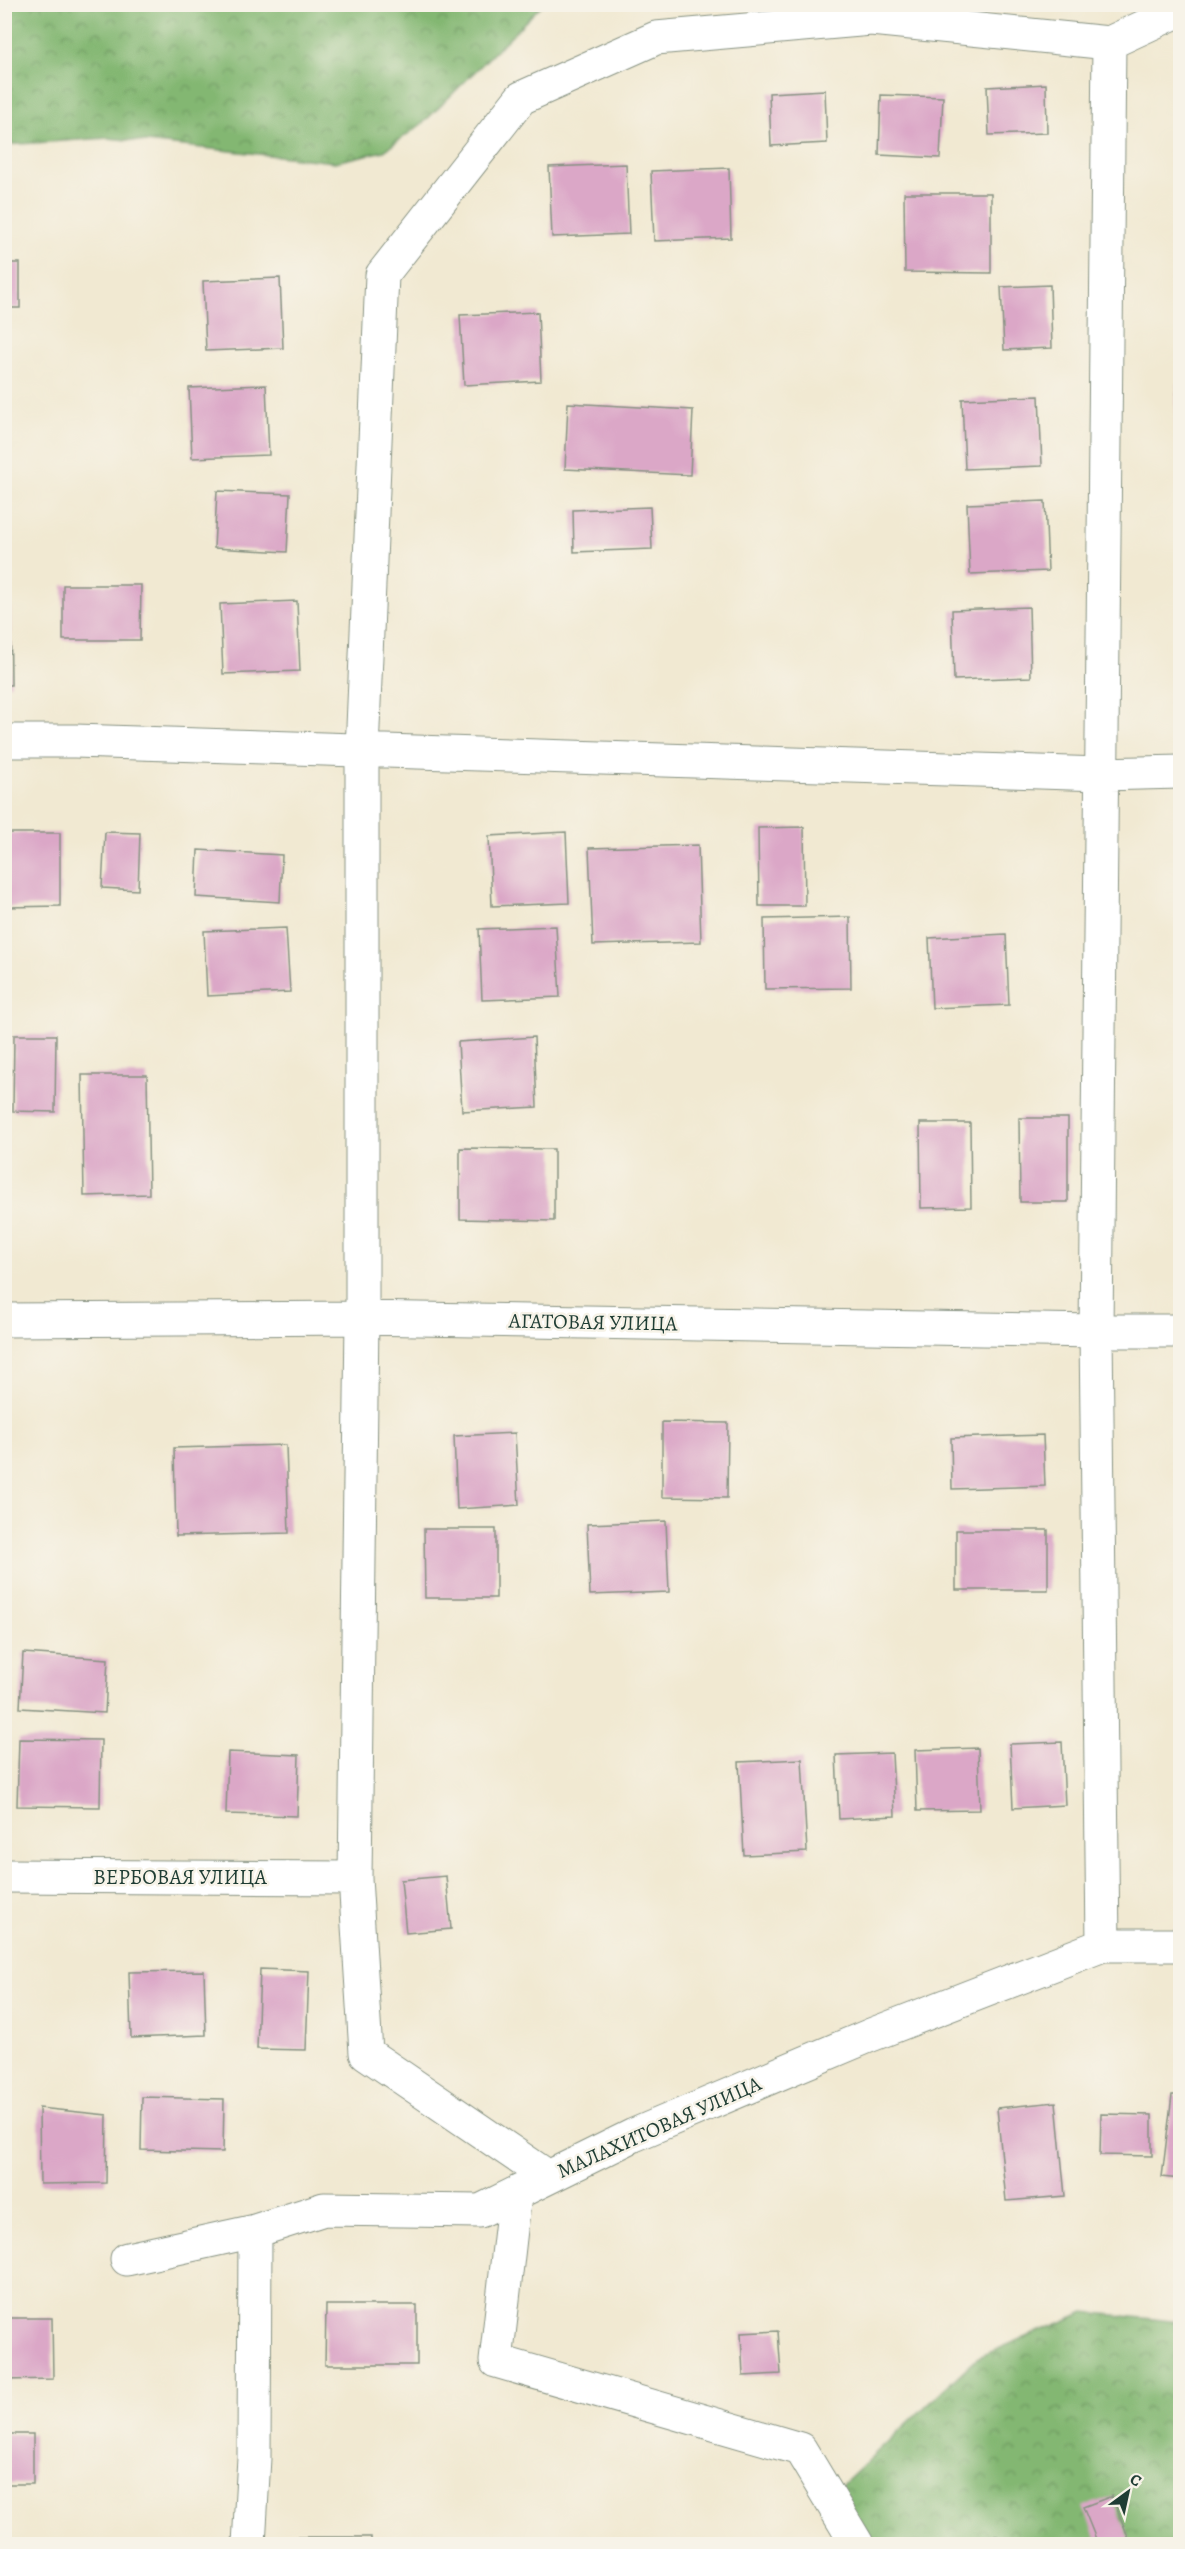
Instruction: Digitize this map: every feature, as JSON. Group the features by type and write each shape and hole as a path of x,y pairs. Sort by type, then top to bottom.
{"street":[{"path":"548,2177 366,2053 355,1878 362,1318 362,751 382,275 521,98 656,38 871,19 1109,43 1180,10"},
{"path":"1103,1945 1096,1331 1109,43"},
{"path":"4,741 75,741 1101,774 1180,772"},
{"name":"АГАТОВАЯ УЛИЦА","path":"4,1320 362,1318 1180,1331"},
{"name":"ВЕРБОВАЯ УЛИЦА","path":"4,1876 355,1878"},
{"name":"МАЛАХИТОВАЯ УЛИЦА","path":"127,2259 255,2231 324,2209 480,2211 634,2135 784,2071 1103,1945 1180,1945"},
{"path":"515,2194 496,2361 800,2449 856,2544"},
{"path":"249,2544 254,2458 255,2231"}],"green space":[{"path":"5,4 542,5 423,123 384,151 335,162 108,138 5,145"},
{"path":"1085,2312 1180,2322 1180,2544 868,2544 829,2497 977,2358"}],"building":[{"path":"1046,84 1047,133 989,135 987,87"},
{"path":"825,90 827,143 771,146 769,93"},
{"path":"881,95 943,97 940,158 879,155"},
{"path":"626,164 629,234 552,237 549,167"},
{"path":"729,168 731,238 654,241 651,171"},
{"path":"904,193 991,193 991,273 905,272"},
{"path":"4,263 20,263 20,308 4,308"},
{"path":"280,278 283,348 206,351 203,281"},
{"path":"1050,285 1052,348 1004,350 1001,287"},
{"path":"538,312 541,381 464,385 460,315"},
{"path":"1177,384 1180,384 1180,430 1175,429"},
{"path":"266,385 269,455 192,458 189,388"},
{"path":"1039,396 1042,466 965,469 962,399"},
{"path":"568,403 693,410 690,475 565,469"},
{"path":"217,491 290,494 287,552 214,548"},
{"path":"1045,501 1048,571 970,574 967,504"},
{"path":"650,507 652,549 574,552 573,510"},
{"path":"63,585 141,585 140,640 63,640"},
{"path":"4,595 10,595 11,685 4,685"},
{"path":"297,601 300,671 223,674 220,604"},
{"path":"1029,607 1031,677 954,680 952,610"},
{"path":"804,827 805,906 759,906 758,828"},
{"path":"105,832 140,833 138,890 102,888"},
{"path":"566,832 569,903 492,906 489,836"},
{"path":"7,833 60,833 60,906 7,907"},
{"path":"698,845 701,942 593,945 589,848"},
{"path":"198,850 282,855 280,902 196,897"},
{"path":"850,917 851,988 765,989 764,919"},
{"path":"556,926 560,997 482,1000 479,929"},
{"path":"286,928 290,992 207,996 204,931"},
{"path":"1006,934 1009,1005 932,1008 929,938"},
{"path":"14,1035 56,1035 55,1112 13,1111"},
{"path":"534,1037 537,1107 462,1111 458,1042"},
{"path":"82,1075 147,1075 149,1194 84,1196"},
{"path":"1019,1118 1068,1118 1068,1202 1020,1202"},
{"path":"920,1123 970,1123 971,1207 921,1208"},
{"path":"460,1148 554,1149 554,1221 460,1219"},
{"path":"662,1422 728,1423 727,1498 662,1497"},
{"path":"515,1433 519,1505 457,1509 454,1436"},
{"path":"1043,1435 1045,1486 952,1489 951,1438"},
{"path":"286,1445 289,1533 176,1536 174,1448"},
{"path":"666,1521 669,1592 590,1595 587,1524"},
{"path":"424,1529 496,1529 496,1598 425,1598"},
{"path":"956,1530 1048,1530 1048,1590 956,1590"},
{"path":"23,1653 108,1659 105,1713 20,1708"},
{"path":"19,1739 101,1740 100,1807 17,1806"},
{"path":"1062,1742 1065,1805 1013,1808 1010,1744"},
{"path":"978,1748 980,1810 917,1811 915,1750"},
{"path":"228,1752 299,1755 297,1816 226,1814"},
{"path":"892,1753 895,1816 839,1819 836,1755"},
{"path":"802,1759 807,1852 744,1855 739,1762"},
{"path":"446,1876 451,1929 406,1933 401,1880"},
{"path":"260,1969 309,1971 306,2050 257,2049"},
{"path":"204,1971 206,2035 131,2038 129,1972"},
{"path":"1172,2095 1180,2095 1180,2179 1162,2177"},
{"path":"142,2097 224,2099 223,2152 141,2150"},
{"path":"1056,2102 1065,2196 1006,2201 997,2108"},
{"path":"39,2108 107,2115 106,2183 40,2184"},
{"path":"1101,2114 1152,2115 1152,2156 1100,2155"},
{"path":"326,2305 417,2305 417,2365 325,2365"},
{"path":"4,2318 52,2318 53,2379 4,2380"},
{"path":"778,2331 781,2374 743,2376 741,2333"},
{"path":"4,2434 33,2434 33,2484 4,2484"},
{"path":"1112,2496 1131,2544 1098,2544 1083,2507"},
{"path":"997,2536 998,2544 956,2544 955,2541"},
{"path":"279,2537 371,2537 371,2544 279,2544"}]}
